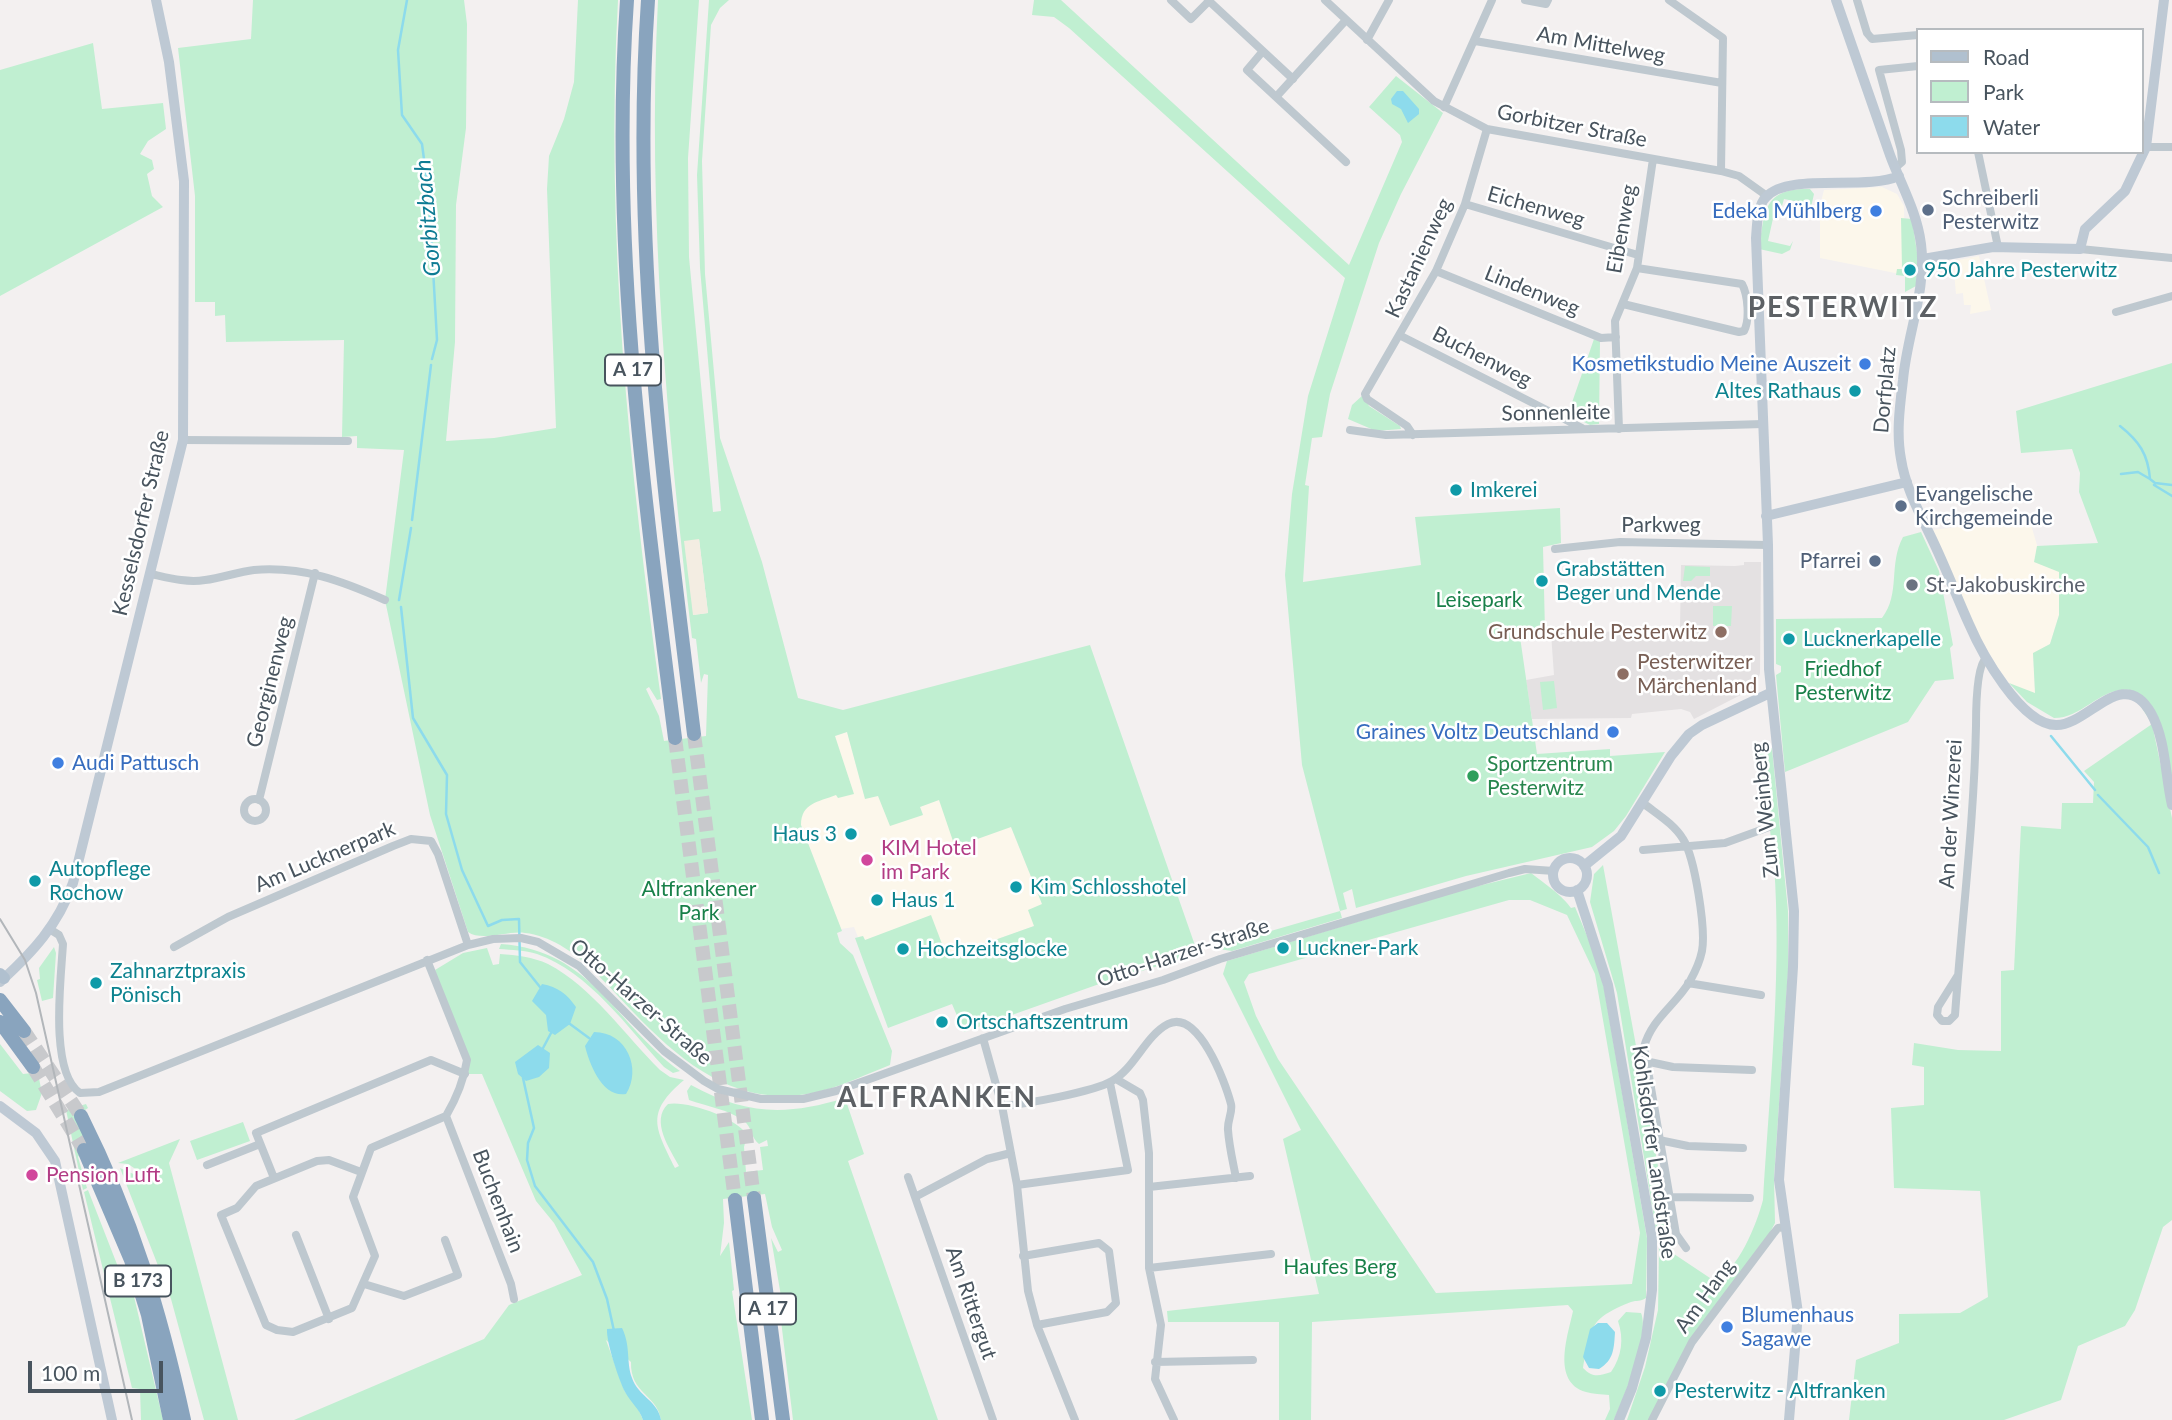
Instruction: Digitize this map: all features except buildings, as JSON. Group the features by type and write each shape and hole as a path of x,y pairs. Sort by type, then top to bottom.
{"highway":[{"name":"A 17","path":"627,0 623,160 628,297 644,490 675,738"},
{"name":"A 17","path":"648,0 643,137 648,289 664,489 694,734"},
{"path":"0,1000 24,1031"},
{"path":"0,1021 33,1067"},
{"name":"B 173","path":"81,1116 119,1195 143,1259 163,1327 181,1420"},
{"name":"B 173","path":"84,1150 131,1260 181,1420"},
{"name":"A 17","path":"754,1198 783,1420"},
{"name":"A 17","path":"735,1200 762,1420"}],"street":[{"name":"Kesselsdorfer Straße","path":"1,979 25,960 51,930 73,883 183,440 184,181 169,62 156,0"},
{"path":"1171,0 1191,19 1209,1 1293,79"},
{"name":"Gorbitzer Straße","path":"1325,0 1405,78 1444,107 1487,129 1721,171 1739,176 1767,196"},
{"path":"1367,40 1389,0"},
{"path":"1444,107 1492,0"},
{"path":"1525,0 1546,4 1548,0"},
{"path":"1669,0 1723,38 1721,171"},
{"name":"Dorfplatz","path":"1836,0 1916,218 1923,259 1910,333 1899,432 1901,459 1907,482 1986,658"},
{"path":"1857,0 1867,33 1872,39 1916,35"},
{"path":"2144,151 2155,93 2164,0"},
{"path":"1276,97 1346,20"},
{"name":"Am Mittelweg","path":"1475,41 1722,83"},
{"path":"1263,51 1247,70 1346,162"},
{"path":"1767,196 1794,186 1881,182 1897,172 1902,163 1900,150 1880,70 1916,66"},
{"path":"2144,93 2155,93"},
{"name":"Kastanienweg","path":"1413,435 1406,426 1367,399 1365,394 1401,336 1436,271 1465,204 1487,129"},
{"path":"2146,147 2172,147"},
{"path":"1978,154 1998,247"},
{"path":"2080,249 2085,229 2125,191 2143,154"},
{"name":"Eibenweg","path":"1619,429 1615,321 1637,268 1653,159"},
{"name":"Zum Weinberg","path":"1767,196 1758,222 1755,255 1768,545 1770,693 1794,911 1793,967 1779,1180 1798,1313 1789,1420"},
{"name":"Eichenweg","path":"1465,204 1637,255"},
{"path":"1923,259 1998,247 2080,249 2172,258"},
{"path":"1623,304 1739,332 1744,331 1747,326 1746,290 1742,284 1637,268"},
{"name":"Lindenweg","path":"1436,271 1601,338 1616,337"},
{"path":"2116,312 2172,296"},
{"name":"Buchenweg","path":"1401,336 1584,429"},
{"name":"Sonnenleite","path":"1350,430 1355,433 1413,435 1763,424"},
{"path":"183,440 348,440"},
{"path":"1766,516 1907,482"},
{"name":"Parkweg","path":"1555,549 1620,542 1768,545"},
{"path":"151,574 177,580 203,580 252,570 315,573 348,582 385,600"},
{"name":"Georginenweg","path":"259,800 315,573"},
{"path":"1986,658 2017,701 2051,725 2071,723 2113,695 2126,694 2141,701 2154,721 2172,805"},
{"name":"An der Winzerei","path":"1958,975 1938,1007 1937,1015 1942,1021 1949,1021 1955,1015 1971,832 1980,670 1986,658"},
{"path":"1584,866 1621,836 1671,756 1689,734 1702,725 1770,693"},
{"path":"1643,803 1674,827 1688,847 1702,926 1702,949 1689,984 1649,1030 1644,1047 1676,1234 1680,1244 1686,1248"},
{"path":"1643,849 1725,843 1769,827"},
{"name":"Am Lucknerpark","path":"174,947 254,906 393,846 421,839 431,841 438,853 468,945"},
{"path":"1570,858 1584,866 1586,880 1577,890 1562,890 1555,882 1554,872 1560,862 1570,858"},
{"name":"Otto-Harzer-Straße","path":"51,930 59,935 63,944 59,1036 72,1084 86,1094 131,1080 468,945 493,939 521,938 557,951 579,966 683,1067 718,1088 761,1099 803,1099 824,1095 983,1038 1239,953 1525,869 1554,872"},
{"name":"Kohlsdorfer Landstraße","path":"1577,890 1608,985 1651,1237 1652,1290 1646,1338 1619,1420"},
{"path":"361,1172 329,1160 317,1161 250,1190 237,1208 221,1215 266,1325 277,1331 293,1332 352,1308 374,1256 353,1197 361,1172 375,1145 446,1115 465,1074 464,1051 427,960"},
{"path":"1689,984 1761,995"},
{"path":"1002,1106 1027,1104 1113,1081 1165,1026 1177,1020 1188,1023 1201,1037 1232,1107 1227,1127 1236,1178"},
{"path":"983,1038 1012,1153 1023,1256 1037,1325 1075,1420"},
{"path":"274,1178 256,1133 431,1060 465,1074"},
{"path":"1645,1061 1673,1067 1752,1070"},
{"path":"1017,1185 1128,1170 1113,1081"},
{"path":"1113,1081 1140,1093 1143,1100 1147,1125 1149,1268 1161,1325 1155,1379 1174,1420"},
{"path":"0,1106 36,1133 55,1161 112,1420"},
{"name":"Buchenhain","path":"446,1115 512,1284 514,1299"},
{"path":"1659,1140 1688,1146 1744,1148"},
{"path":"207,1165 260,1144"},
{"path":"915,1197 987,1159 1012,1153"},
{"path":"1149,1187 1250,1176"},
{"name":"Am Rittergut","path":"908,1177 993,1420"},
{"path":"1669,1197 1750,1198"},
{"name":"Am Hang","path":"1652,1420 1692,1342 1773,1234 1778,1228 1785,1227"},
{"path":"296,1234 329,1319"},
{"path":"364,1284 404,1296 458,1275 445,1240"},
{"path":"1023,1256 1099,1243 1109,1251 1116,1303 1108,1312 1037,1325"},
{"path":"1149,1268 1271,1254"},
{"path":"1156,1362 1253,1360"}],"shaded area":[{"path":"1882,187 1897,194 1904,206 1905,275 1820,258 1820,206 1824,190"},
{"path":"1979,256 1991,310 1970,314 1971,305 1964,305 1963,293 1956,294 1953,261"},
{"path":"2029,518 2037,545 2035,562 2059,571 2059,615 2050,644 2033,654 2035,694 2009,683 1997,666 1975,629 1933,530"},
{"name":"Pesterwitzer Märchenland","path":"1744,562 1761,562 1760,673 1756,687 1694,719 1690,712 1681,709 1632,714 1631,718 1532,719 1526,680 1554,675 1551,633 1680,630 1681,565 1735,566 1744,565"},
{"path":"847,732 865,798 878,796 923,814 920,807 939,799 1011,827 1042,904 1034,926 947,957 931,916 865,940 863,936 858,937 854,927 841,929 801,825 801,814 842,764 835,736"}],"green space":[{"name":"Altfrankener Park","path":"253,0 464,0 467,24 466,128 456,205 455,342 446,441 494,438 556,428 547,189 549,156 564,119 574,82 578,0 618,0 615,88 617,263 630,438 661,699 657,700 649,687 646,689 659,716 664,741 706,736 708,675 704,674 701,683 696,639 692,638 667,399 655,160 658,0 699,0 688,158 689,257 713,512 721,511 700,268 697,175 709,0 729,0 720,8 711,25 702,161 705,274 720,438 762,562 798,698 843,710 1090,645 1198,954 1102,983 964,1032 952,1004 888,1028 855,938 863,936 865,940 931,915 947,957 1034,926 1028,910 1042,904 1011,827 955,847 939,800 920,807 923,815 890,826 878,796 865,799 847,732 835,736 854,794 838,798 836,795 812,804 804,812 801,825 842,931 837,933 840,943 853,955 892,1051 890,1065 833,1088 796,1096 768,1095 743,1090 696,1067 674,1051 590,968 560,945 529,934 481,936 468,932 430,815 385,600 404,450 357,448 357,436 342,437 344,340 226,342 225,315 215,316 215,302 195,302 195,196 178,48 251,39","holes":["699,539 708,613 693,615"]},
{"name":"Leisepark","path":"1034,0 1061,0 1349,265 1402,142 1400,135 1369,107 1396,76 1443,113 1379,243 1330,394 1322,437 1312,438 1305,485 1309,486 1303,582 1421,565 1415,517 1560,508 1561,543 1543,547 1545,631 1520,637 1537,754 1610,749 1610,756 1665,752 1626,816 1614,831 1592,847 1466,876 1356,908 1352,889 1343,893 1347,909 1340,911 1302,765 1285,575 1292,494 1308,396 1345,278 1069,28 1054,17 1032,15"},
{"path":"93,43 102,109 163,103 166,129 148,141 140,154 152,160 154,169 147,174 152,196 163,207 0,296 0,70"},
{"path":"1810,189 1814,194 1810,212 1802,215 1799,202 1784,199 1782,206 1776,205 1768,241 1790,246 1793,241 1790,250 1782,254 1759,249 1769,204 1783,193"},
{"path":"1901,218 1912,219 1918,259 1916,286 1905,292 1905,276 1896,275 1897,269 1902,269"},
{"path":"1594,339 1600,341 1599,424 1590,425 1568,414"},
{"path":"2172,363 2172,784 2164,742 2130,690 2110,693 2074,713 2054,718 2027,702 2009,683 2035,693 2033,653 2050,644 2059,615 2059,572 2034,562 2037,546 2098,543 2079,492 2080,473 2072,449 2021,453 2016,411"},
{"path":"1363,395 1369,406 1401,429 1376,431 1348,419 1352,405"},
{"name":"Friedhof Pesterwitz","path":"1921,532 1939,571 1953,645 1950,648 1954,679 1935,681 1908,722 1785,772 1776,675 1781,672 1781,666 1776,664 1776,619 1882,618 1891,599 1896,558 1903,537"},
{"path":"1685,566 1710,567 1710,576 1696,576 1691,581 1683,581"},
{"path":"1713,606 1732,606 1731,626 1713,626"},
{"path":"1554,681 1557,708 1543,710 1540,682"},
{"path":"2152,724 2172,818 2172,1220 2163,1227 2135,1310 2125,1326 2078,1346 2061,1400 2004,1420 1849,1420 1856,1360 1899,1343 1899,1314 1960,1313 1988,1297 1980,1191 1894,1188 1891,1108 1924,1105 1924,1067 1912,1065 1914,1043 1958,1050 2001,1051 2001,971 2014,970 2021,826 2061,829 2062,803 2093,803 2094,782 2084,771"},
{"path":"1772,748 1788,911 1788,972 1774,1178 1775,1223 1767,1238 1710,1312 1650,1420 1627,1420 1645,1367 1658,1310 1659,1249 1617,993 1590,902 1594,874 1603,865 1674,1254 1713,1280 1731,1268 1738,1258 1751,1234 1763,1200 1777,940 1774,865 1758,750"},
{"name":"Haufes Berg","path":"1531,873 1571,908 1575,907 1595,955 1604,988 1647,1238 1646,1298 1617,1308 1599,1320 1590,1334 1583,1368 1596,1375 1611,1372 1621,1347 1618,1321 1626,1312 1641,1313 1642,1335 1629,1382 1614,1420 1605,1420 1610,1409 1609,1395 1586,1392 1575,1387 1568,1378 1564,1357 1573,1311 1568,1305 1312,1322 1311,1420 1279,1420 1279,1322 1168,1322 1167,1311 1319,1294 1283,1139 1301,1130 1223,974 1227,961 1466,889","holes":["1509,900 1530,900 1567,915 1595,974 1640,1233 1632,1284 1436,1293 1278,1059 1256,1016 1244,982 1249,974"]},
{"path":"1340,911 1342,918 1232,951 1212,948"},
{"path":"501,944 532,949 558,960 581,975 657,1052 680,1071 673,1073 664,1067 622,1019 591,987 574,974 537,954 499,949"},
{"path":"54,947 56,953 53,998 42,1001 37,980 40,979 39,968"},
{"path":"487,948 493,965 499,964 500,954 512,955 548,964 564,974 594,998 660,1070 670,1077 684,1080 663,1102 657,1121 662,1142 675,1168 679,1166 661,1127 663,1111 668,1104 687,1105 711,1112 742,1129 747,1135 744,1147 746,1172 763,1170 760,1147 768,1146 767,1140 759,1144 756,1142 747,1123 738,1117 689,1100 687,1091 691,1085 730,1102 766,1110 804,1108 845,1098 864,1154 848,1161 938,1420 793,1420 779,1304 782,1302 771,1238 778,1252 782,1250 772,1227 765,1194 723,1199 724,1223 720,1256 729,1242 732,1291 752,1420 661,1420 659,1411 635,1381 631,1362 606,1340 625,1392 637,1406 643,1420 294,1420 484,1339 509,1305 582,1275 554,1223 536,1201 482,1074 468,1074 435,970 463,953"},
{"path":"0,1044 23,1074 32,1073 36,1064 42,1093 36,1110 27,1111 0,1091"},
{"path":"86,1104 88,1108 79,1114 87,1143 78,1157 87,1188 83,1190 66,1110"},
{"path":"243,1122 250,1141 197,1160 190,1141"},
{"path":"180,1139 169,1163 238,1420 204,1420 171,1299 120,1168 138,1176 140,1172 128,1164 118,1163"},
{"path":"88,1190 120,1272 128,1271 163,1420 141,1420 140,1389 132,1388 84,1192"}],"sand":[{"path":"699,539 708,613 693,615 684,541"}],"water":[{"path":"1397,91 1403,91 1419,109 1419,114 1408,123 1401,109 1392,104 1391,99"},
{"path":"542,984 562,992 576,1007 570,1024 555,1035 548,1031 546,1015 532,1001"},
{"path":"594,1032 615,1038 628,1054 632,1063 632,1074 626,1094 618,1094 604,1086 594,1071 585,1046"},
{"path":"538,1045 550,1053 549,1068 539,1077 526,1081 518,1074 515,1062"},
{"path":"1598,1323 1607,1323 1615,1332 1610,1358 1599,1369 1589,1368 1583,1357 1590,1329"},
{"path":"622,1328 627,1341 632,1378 656,1408 661,1420 643,1420 622,1386 607,1329"}],"waterway":[{"name":"Gorbitzbach","path":"407,0 398,50 402,115 422,144 429,197 437,340 432,359"},
{"name":"Gorbitzbach","path":"412,520 431,365"},
{"path":"2120,426 2141,449 2150,479 2155,483 2172,485"},
{"path":"2121,474 2138,472 2150,479"},
{"path":"2154,485 2172,496"},
{"name":"Gorbitzbach","path":"399,600 411,528"},
{"name":"Gorbitzbach","path":"401,607 413,718 447,775 446,814 462,870 488,926 502,920 519,919 520,962 540,987"},
{"path":"2051,736 2095,790"},
{"path":"2098,795 2148,847 2159,873"},
{"path":"570,1024 589,1038"},
{"path":"542,1050 551,1033"},
{"path":"523,1078 534,1128 528,1143 527,1160 535,1186 593,1262 607,1299 614,1331"}],"tunnel":[{"path":"694,734 754,1198"},
{"path":"675,738 735,1200"},
{"path":"24,1031 81,1116"},
{"path":"33,1067 84,1150"}],"tram line":[{"path":"0,919 25,960 36,993 132,1420"}],"place":[{"name":"Schreiberli Pesterwitz","path":"1928,210"},
{"name":"Edeka Mühlberg","path":"1876,211"},
{"name":"950 Jahre Pesterwitz","path":"1910,270"},
{"name":"Kosmetikstudio Meine Auszeit","path":"1865,364"},
{"name":"Altes Rathaus","path":"1855,391"},
{"name":"Imkerei","path":"1456,490"},
{"name":"Evangelische Kirchgemeinde","path":"1901,506"},
{"name":"Pfarrei","path":"1875,561"},
{"name":"Grabstätten Beger und Mende","path":"1542,581"},
{"name":"St.-Jakobuskirche","path":"1912,585"},
{"name":"Grundschule Pesterwitz","path":"1721,632"},
{"name":"Lucknerkapelle","path":"1789,639"},
{"name":"Pesterwitzer Märchenland","path":"1623,674"},
{"name":"Graines Voltz Deutschland","path":"1613,732"},
{"name":"Audi Pattusch","path":"58,763"},
{"name":"Sportzentrum Pesterwitz","path":"1473,776"},
{"name":"Haus 3","path":"851,834"},
{"name":"KIM Hotel im Park","path":"867,860"},
{"name":"Autopflege Rochow","path":"35,881"},
{"name":"Kim Schlosshotel","path":"1016,887"},
{"name":"Haus 1","path":"877,900"},
{"name":"Luckner-Park","path":"1283,948"},
{"name":"Hochzeitsglocke","path":"903,949"},
{"name":"Zahnarztpraxis Pönisch","path":"96,983"},
{"name":"Ortschaftszentrum","path":"942,1022"},
{"name":"Pension Luft","path":"32,1175"},
{"name":"Blumenhaus Sagawe","path":"1727,1327"},
{"name":"Pesterwitz - Altfranken","path":"1660,1391"}],"district":[{"name":"PESTERWITZ","path":"1843,308"},
{"name":"ALTFRANKEN","path":"937,1098"}]}
